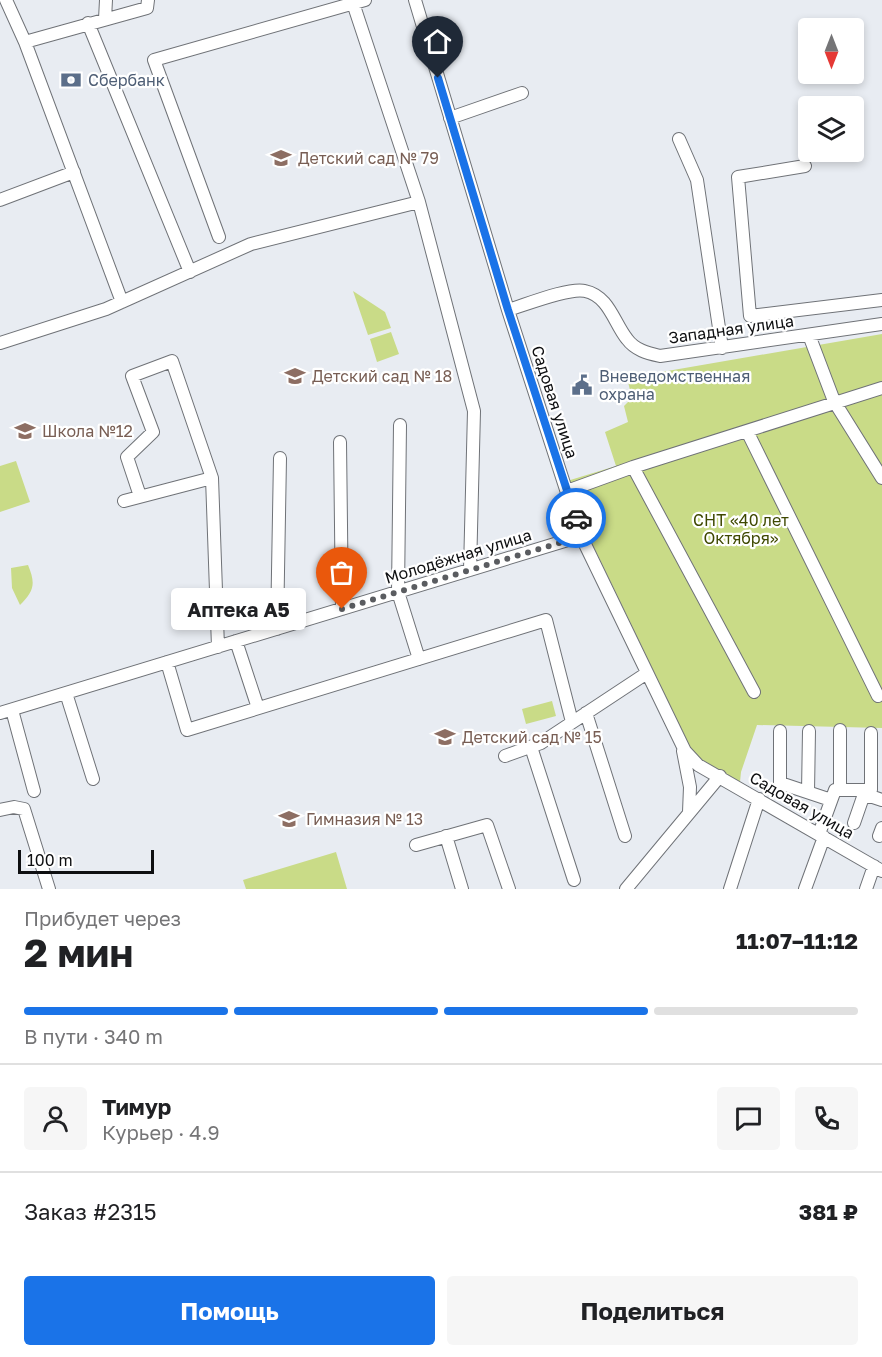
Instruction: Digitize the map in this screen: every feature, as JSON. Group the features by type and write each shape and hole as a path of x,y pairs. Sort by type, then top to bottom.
{"street":[{"path":"6,0 25,42 122,302"},
{"path":"105,19 106,0"},
{"path":"25,42 147,8 148,0"},
{"name":"Садовая улица","path":"415,0 508,310 582,536 682,745 691,759 878,868"},
{"path":"219,237 154,60 359,2 419,202 474,411 470,570"},
{"path":"88,23 190,272"},
{"path":"450,118 522,93"},
{"path":"679,139 697,180 722,348"},
{"path":"805,166 738,177 750,316 882,300"},
{"path":"0,200 74,172"},
{"path":"0,343 106,309 251,244 419,202"},
{"name":"Западная улица","path":"508,310 568,292 585,290 602,299 628,341 641,351 660,356 882,324"},
{"path":"810,335 834,401 882,478"},
{"path":"140,496 127,457 153,432 132,376 172,361 212,477 218,647"},
{"path":"567,491 633,466 834,401 882,388"},
{"path":"400,425 398,592 419,659"},
{"path":"747,431 878,696"},
{"path":"340,442 342,609"},
{"path":"277,629 280,458"},
{"path":"633,466 754,692"},
{"path":"124,501 212,477"},
{"name":"Молодёжная улица","path":"6,711 582,536"},
{"path":"167,662 187,730 546,620 572,723"},
{"path":"236,641 258,708"},
{"path":"505,756 541,743 647,673"},
{"path":"66,693 93,779"},
{"path":"6,711 34,791"},
{"path":"586,713 625,836"},
{"path":"780,730 780,783 808,792 836,795 871,790 871,733"},
{"path":"808,792 809,730"},
{"path":"805,889 836,795 840,730"},
{"path":"682,745 690,787 689,812"},
{"path":"531,747 574,880"},
{"path":"626,889 720,776"},
{"path":"854,823 863,797 882,800"},
{"path":"730,889 759,799"},
{"path":"0,810 14,807 24,809 49,889"},
{"path":"416,845 487,825 509,889"},
{"path":"446,836 462,889"},
{"path":"878,868 867,885 881,889"}],"green space":[{"path":"353,291 385,312 391,328 368,335"},
{"path":"391,332 399,354 377,362 370,339"},
{"name":"СНТ «40 лет Октября»","path":"882,334 882,728 757,725 741,772 740,782 694,755 587,533 567,481 616,466 605,432 628,422 624,406 632,398 627,378"},
{"path":"16,461 30,502 0,512 0,466"},
{"path":"28,565 33,582 32,587 20,605 12,588 11,568"},
{"path":"552,701 556,716 526,724 522,709"},
{"path":"336,852 347,889 246,889 243,880"}],"way so far":[{"path":"342,609 582,536 576,518"}],"place":[{"name":"Сбербанк","path":"71,80"},
{"name":"Детский сад № 79","path":"281,158"},
{"name":"Детский сад № 18","path":"295,376"},
{"name":"Вневедомственная охрана","path":"582,385"},
{"name":"Школа №12","path":"25,431"},
{"name":"Аптека A5","path":"342,609"},
{"name":"Детский сад № 15","path":"445,737"},
{"name":"Гимназия № 13","path":"289,819"}],"route":[{"path":"438,78 508,310 576,518"}]}
